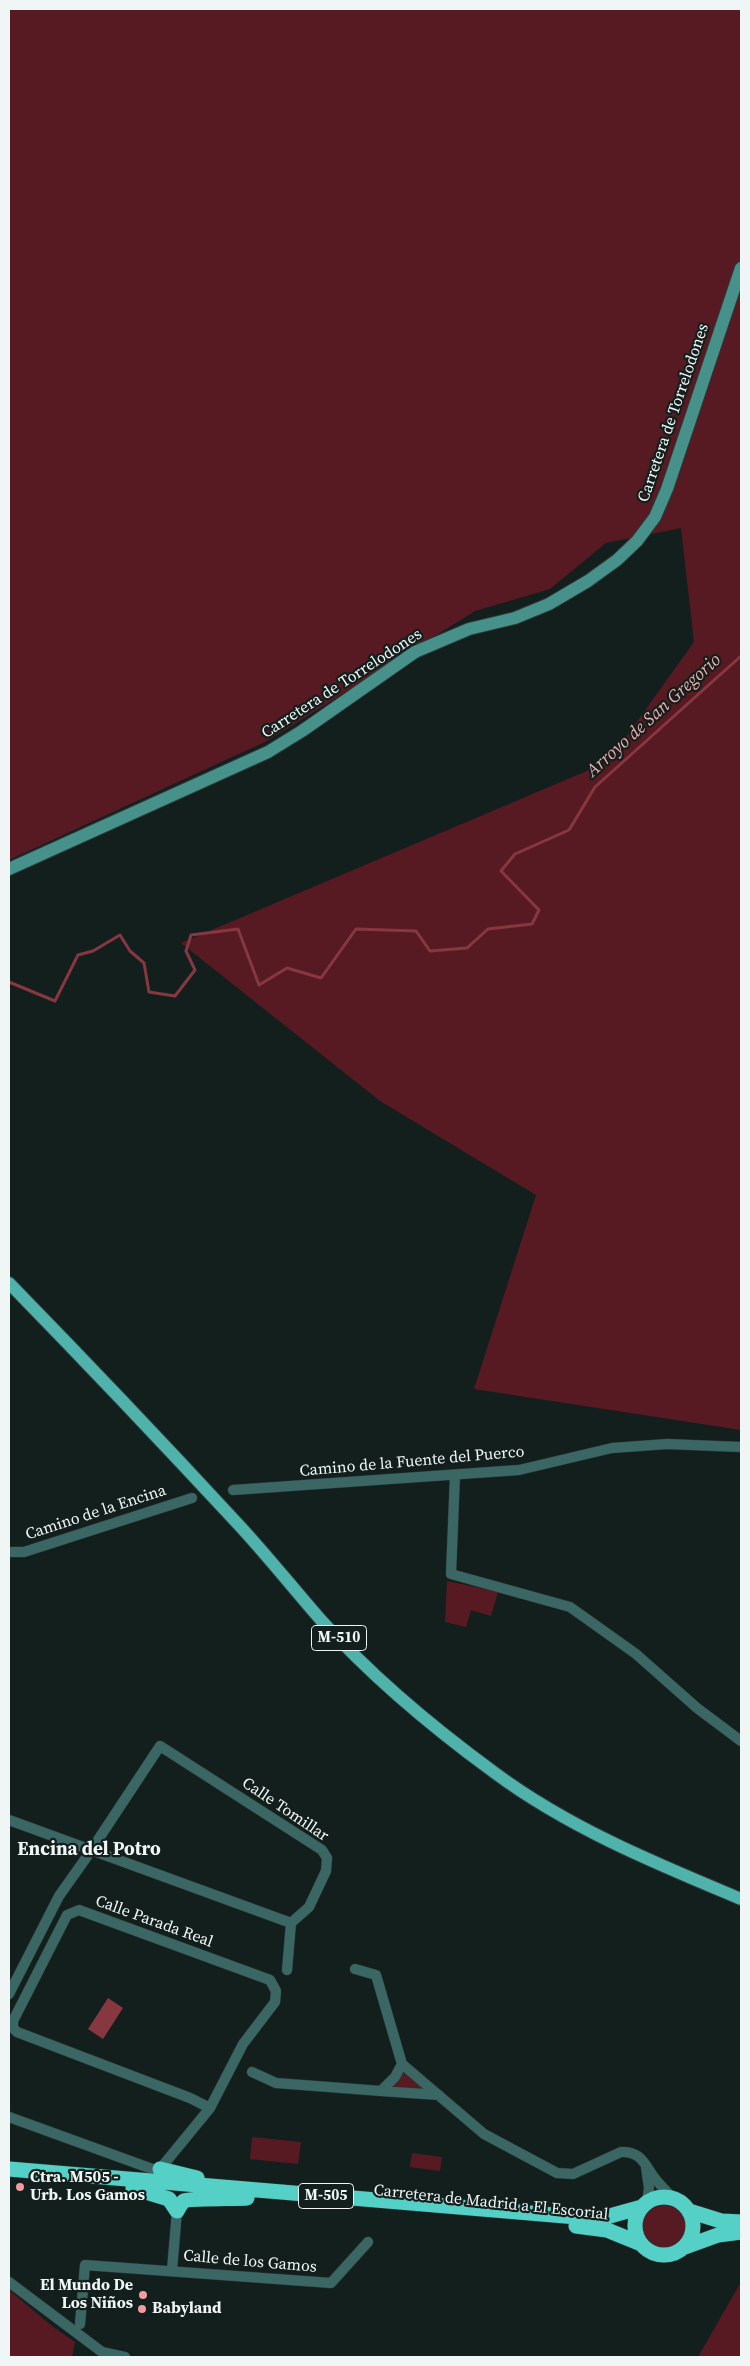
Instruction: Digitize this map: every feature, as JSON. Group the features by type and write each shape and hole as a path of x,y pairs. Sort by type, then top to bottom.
{"highway":[{"path":"160,2169 192,2176 219,2187"},
{"name":"Carretera de Madrid a El Escorial","path":"9,2170 589,2218 606,2217 644,2205"},
{"name":"Carretera de Madrid a El Escorial","path":"9,2178 587,2227 607,2230 639,2243"},
{"path":"133,2188 169,2199 177,2211 183,2202 192,2199 223,2200 247,2198"},
{"name":"M-505","path":"644,2205 657,2198 674,2198"},
{"path":"674,2198 689,2211 721,2221 741,2222"},
{"path":"639,2243 635,2224 644,2205"},
{"path":"686,2247 690,2241 694,2226 689,2211"},
{"name":"M-505","path":"639,2243 649,2252 661,2256 674,2254 686,2247 718,2235 741,2232"}],"main road":[{"name":"Carretera de Torrelodones","path":"9,869 268,752 302,731 415,652 469,629 515,618 549,604 617,560 637,541 655,517 667,490 741,268"},
{"name":"M-510","path":"9,1283 149,1427 257,1545 321,1620 407,1706 496,1775 547,1808 661,1866 741,1899"}],"street":[{"name":"Camino de la Fuente del Puerco","path":"234,1490 519,1470 612,1448 667,1444 741,1447"},
{"path":"455,1475 451,1574 570,1607 636,1654 697,1708 741,1740"},
{"name":"Camino de la Encina","path":"9,1552 24,1552 192,1498"},
{"name":"Calle Tomillar","path":"91,1850 160,1746 322,1850 327,1858 326,1871 309,1907 291,1924"},
{"path":"9,1820 291,1924 287,1970"},
{"path":"9,1994 58,1896 91,1850"},
{"name":"Calle Parada Real","path":"160,2169 210,2108 243,2044 275,2002 276,1991 270,1980 79,1910 67,1915 13,2021 13,2028 18,2032 210,2108"},
{"path":"355,1969 376,1975 402,2064 484,2134 557,2173 574,2174 621,2152 637,2155 674,2198"},
{"path":"381,2091 395,2077 402,2064"},
{"path":"252,2072 276,2083 439,2095"},
{"path":"9,2117 155,2170 160,2169"},
{"path":"644,2161 649,2188 644,2205"},
{"name":"Calle de los Gamos","path":"172,2270 177,2211"},
{"name":"Calle de los Gamos","path":"80,2324 85,2265 331,2283 368,2242"},
{"path":"9,2282 102,2352 125,2357"}],"shaded area":[{"path":"9,9 741,9 741,1430 474,1389 536,1195 380,1101 181,943 608,762 694,642 681,528 606,543 550,589 475,611 269,740 9,860"},
{"path":"447,1581 498,1592 491,1616 471,1610 466,1627 445,1622"},
{"path":"108,1998 123,2008 103,2039 88,2029"},
{"path":"404,2071 425,2090 393,2088"},
{"path":"252,2137 301,2142 298,2164 250,2159"},
{"path":"412,2153 442,2157 440,2171 410,2167"},
{"path":"664,2205 676,2209 682,2215 686,2227 682,2239 676,2245 664,2249 652,2245 646,2239 642,2227 646,2215 652,2209"},
{"path":"741,2282 741,2357 698,2357"},
{"path":"9,2290 52,2326 75,2342 72,2357 9,2357"}],"waterway":[{"name":"Arroyo de San Gregorio","path":"9,982 55,1001 78,955 93,951 120,935 130,951 144,963 149,992 175,996 195,970 186,951 191,935 238,929 259,985 287,968 321,978 356,929 416,931 430,951 467,948 488,929 532,924 539,910 501,871 515,854 569,830 595,787 741,656"}],"place":[{"name":"Ctra. M505 - Urb. Los Gamos","path":"20,2187"},
{"name":"El Mundo De Los Niños","path":"143,2295"},
{"name":"Babyland","path":"142,2309"}],"district":[{"name":"Encina del Potro","path":"89,1850"}]}
